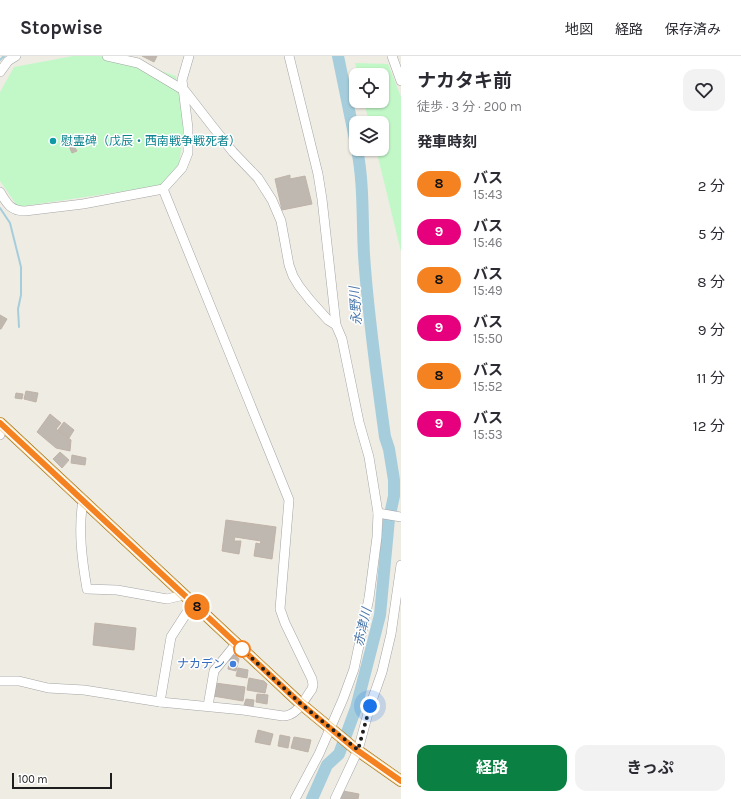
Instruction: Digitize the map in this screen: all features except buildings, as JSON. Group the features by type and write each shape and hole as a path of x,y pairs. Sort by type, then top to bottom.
{"main road":[{"path":"1,429 83,500 301,704 331,730 401,782"}],"street":[{"path":"0,72 8,61 16,56"},
{"path":"107,56 138,63 182,88 228,146 258,178 272,200 281,221 285,235 289,265 293,276 310,300 328,320 336,325"},
{"path":"0,192 10,206 16,211 25,211 83,204 163,188 182,168 188,153 188,128 182,80 189,56"},
{"path":"289,56 318,174 336,325 342,339 359,422 369,457 379,514 376,551 369,598 354,669 331,730 295,799"},
{"path":"392,56 401,81"},
{"path":"0,681 19,681 48,688 84,690 160,702 208,706 288,716 294,713 312,689 312,679 285,623 280,609 289,500 163,188"},
{"path":"83,500 81,512 81,552 87,590 117,590 168,599 184,595"},
{"path":"379,514 401,517"},
{"path":"335,799 356,749 382,672 391,634 401,565"},
{"path":"160,702 171,637 193,603"},
{"path":"208,706 214,671 236,644"}],"green space":[{"path":"73,56 117,56 176,76 184,128 179,166 159,186 18,207 0,181 0,92 14,67"},
{"path":"355,63 388,64 401,97 401,252 378,156 389,156 389,116 367,116 366,108 389,108 389,68 356,68"}],"waterway":[{"path":"0,60 4,56"},
{"name":"永野川","path":"338,56 350,116"},
{"name":"赤津川","path":"312,799 327,765 339,754 356,708 380,615 389,519 394,496 394,480 389,449 385,437 368,301 364,255 362,189 358,156"},
{"path":"0,208 10,223 21,267 21,295 18,309 19,327"}],"bus line":[{"name":"8","path":"0,423 301,704 354,748 401,781"}],"place":[{"name":"慰霊碑（戊辰・西南戦争戦死者）","path":"53,141"},
{"name":"ナカデン","path":"233,664"}],"route":[{"path":"242,649 301,704 358,750 370,706"}]}
